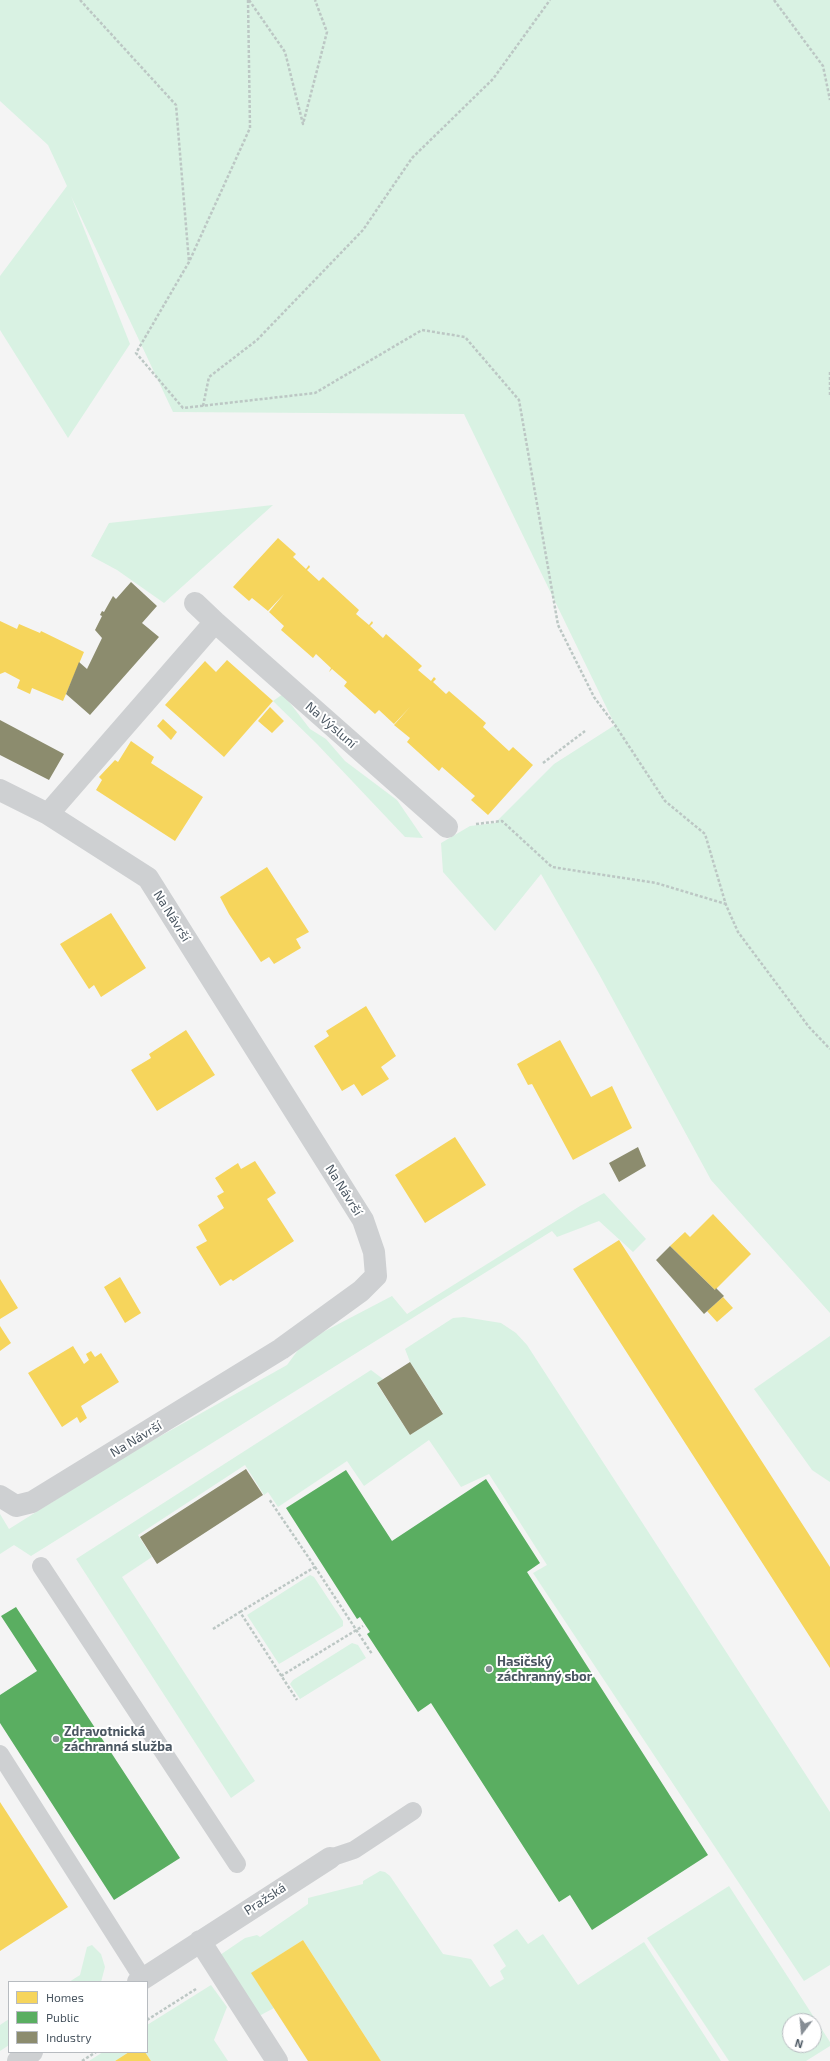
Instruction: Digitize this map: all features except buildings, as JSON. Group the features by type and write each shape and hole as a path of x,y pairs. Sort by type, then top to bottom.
{"street":[{"name":"Na Výsluní","path":"195,603 448,827"},
{"path":"48,814 215,622"},
{"name":"Na Návrší","path":"0,790 48,814 148,878 363,1220 374,1252 376,1276 361,1291 281,1349 32,1502 16,1506 0,1496"},
{"name":"Pražská","path":"140,1980 330,1858"},
{"path":"200,1941 277,2061"},
{"path":"18,2061 30,2053"}],"lane":[{"path":"40,1566 237,1864"},
{"path":"0,1754 140,1980"},
{"path":"330,1858 354,1850 413,1811"}],"path":[{"path":"80,0 176,105 189,262"},
{"path":"248,0 250,128 189,262 136,353 182,408 316,393 422,330 465,337 519,400 558,625 594,697 615,725 665,801 705,834 726,904 738,932 764,969 809,1027 830,1049"},
{"path":"248,0 285,52 303,124 327,32 315,0"},
{"path":"203,406 209,377 257,340 363,230 412,158 494,79 550,0"},
{"path":"774,0 823,66 830,100"},
{"path":"830,372 830,396"},
{"path":"543,763 586,731"},
{"path":"448,827 502,821 552,867 656,883 726,904"},
{"path":"269,1499 372,1654"},
{"path":"213,1629 315,1567"},
{"path":"240,1612 297,1700"},
{"path":"281,1676 363,1626"},
{"path":"148,2019 198,1987"},
{"path":"82,2061 94,2053"}],"green space":[{"path":"0,0 830,0 830,1313 711,1180 599,974 541,874 495,931 443,872 441,843 470,826 495,823 554,764 615,725 464,414 173,412 71,196 130,344 68,438 0,330 0,276 67,186 48,145 0,101"},
{"path":"273,505 164,603 117,570 91,556 109,523"},
{"path":"283,694 310,729 326,739 345,761 397,800 423,838 405,837 317,744 273,701"},
{"path":"604,1193 646,1239 633,1252 599,1221 557,1237 552,1231 31,1556 14,1545 0,1554 0,1514 9,1529 132,1452 287,1365 304,1342 392,1296 407,1314 580,1206"},
{"path":"464,1317 501,1323 516,1333 527,1345 830,1812 830,1965 804,1981 533,1573 547,1565 489,1474 461,1487 429,1440 364,1486 347,1461 278,1507 268,1492 264,1495 245,1465 138,1535 152,1557 122,1577 255,1781 231,1798 76,1559 371,1370 383,1379 377,1384 410,1435 443,1413 410,1362 405,1349 453,1318"},
{"path":"830,1336 830,1482 812,1470 754,1389"},
{"path":"310,1575 314,1577 343,1621 343,1626 279,1664 247,1615"},
{"path":"352,1643 358,1645 366,1658 300,1699 290,1684 293,1680"},
{"path":"380,1871 385,1872 390,1876 443,1954 471,1959 490,1987 504,1979 500,1971 506,1966 493,1945 517,1929 528,1944 543,1934 578,1985 644,1942 721,2061 381,2061 303,1940 252,1973 274,2008 259,2016 220,1955 245,1938 257,1935 260,1937 308,1904 308,1898 363,1884 363,1881"},
{"path":"729,1886 811,2013 782,2013 782,2053 819,2053 806,2061 729,2061 647,1938"},
{"path":"92,1945 101,1954 105,1967 101,1981 71,1981 80,1975 87,1947"},
{"path":"211,1985 227,2007 214,2040 228,2061 151,2061 146,2053 148,2053 148,2024"},
{"path":"8,2020 8,2046 0,2051 0,2025"},
{"path":"822,2030 830,2042 830,2046 822,2051"},
{"path":"101,2053 127,2053 115,2061 89,2061"}],"place":[{"name":"Hasičský záchranný sbor","path":"489,1669"},
{"name":"Zdravotnická záchranná služba","path":"56,1739"}]}
